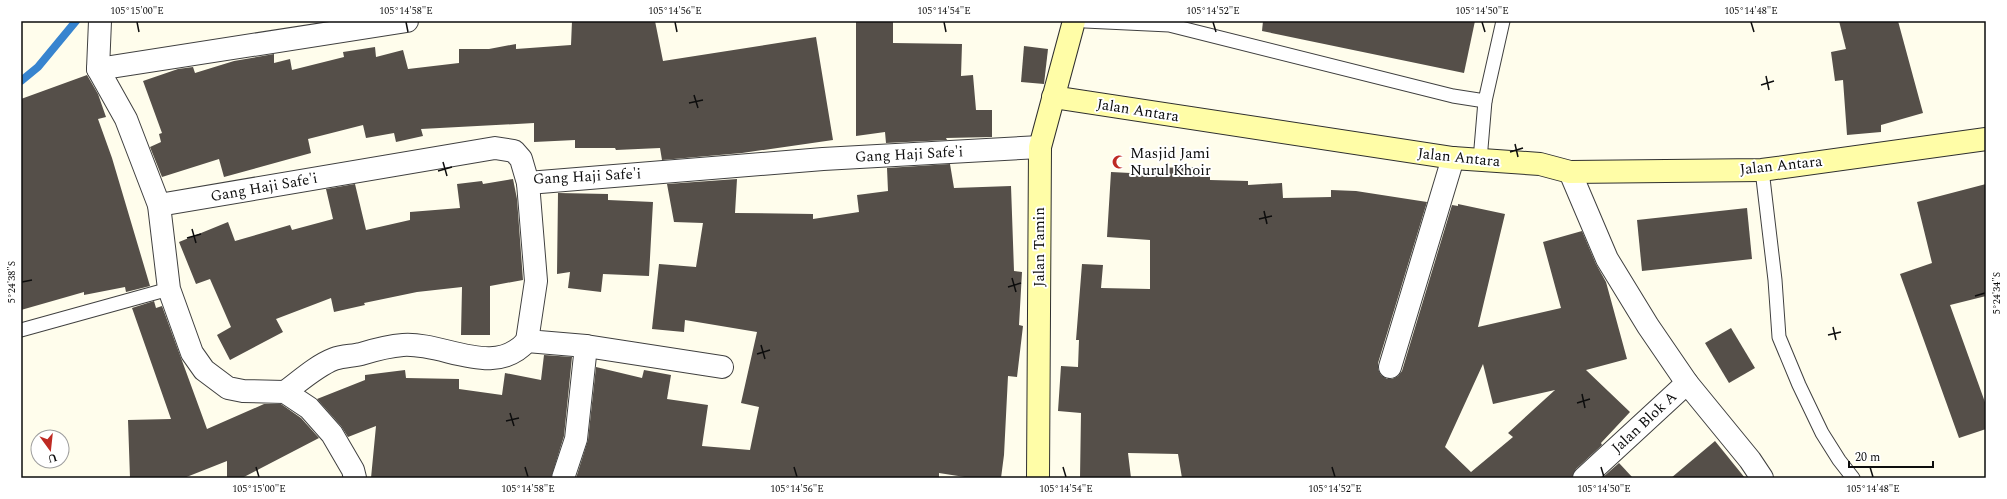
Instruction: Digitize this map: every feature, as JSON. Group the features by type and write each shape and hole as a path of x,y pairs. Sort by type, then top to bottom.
{"street":[{"path":"100,21 98,69 126,119 159,205 169,290 192,353 204,370 228,388 243,391 285,392 309,408 332,434 353,470 355,478"},
{"path":"98,69 407,21"},
{"name":"Jalan Tamin","path":"1038,478 1040,147 1074,21"},
{"name":"Jalan Antara","path":"1053,97 1453,158 1540,164 1570,172 1762,170 1986,139"},
{"name":"Gang Haji Safe'i","path":"159,205 495,148 514,151 521,159 528,183 823,159 1040,147"},
{"path":"1390,367 1453,158"},
{"path":"1570,172 1607,259 1648,326 1687,383 1750,460 1762,478"},
{"path":"285,392 318,368 334,359 377,349 404,345 418,346 475,358 494,359 519,350 527,341 536,281 528,183"},
{"path":"527,341 586,346 722,367"},
{"path":"563,478 576,439 586,346"},
{"name":"Jalan Blok A","path":"1584,478 1687,383"}],"lane":[{"path":"1085,21 1169,23 1453,96 1485,101"},
{"path":"1480,160 1485,101 1503,21"},
{"path":"1762,170 1780,337 1799,385 1822,433 1839,460 1853,478"},
{"path":"21,330 169,290"}],"building":[{"path":"572,21 655,21 663,61 816,37 833,140 742,153 662,160 660,148 616,150 615,148 575,148 575,140 534,142 534,123 421,129 423,136 396,142 394,133 366,138 363,125 308,139 311,153 224,177 219,159 162,177 150,147 161,142 159,134 162,133 143,81 178,69 193,67 195,73 234,61 274,54 274,63 290,59 292,70 344,57 343,52 375,47 376,57 403,50 408,69 459,63 459,49 489,49 516,44 516,49 571,45"},
{"path":"856,21 893,21 893,43 962,44 961,76 973,75 976,110 992,110 992,137 946,138 947,140 886,143 885,132 856,136"},
{"path":"1263,21 1475,21 1464,73 1262,31"},
{"path":"1839,21 1898,21 1923,113 1881,125 1881,132 1847,135 1843,80 1835,81 1831,52 1846,49"},
{"path":"1024,46 1048,49 1044,84 1021,82"},
{"path":"87,75 98,94 106,117 98,119 112,158 150,286 126,292 125,287 84,295 84,292 21,310 21,99"},
{"path":"950,164 954,188 1011,186 1014,271 1022,272 1019,325 1023,326 1017,377 1008,376 1004,455 1001,478 971,478 939,473 939,478 576,478 588,440 596,367 642,378 644,370 671,375 667,399 708,405 702,446 750,450 759,407 741,403 757,332 685,320 684,332 652,329 659,264 696,267 703,223 674,222 667,184 737,179 735,213 813,214 813,219 859,212 857,195 888,191 887,168"},
{"path":"1210,167 1210,180 1248,181 1248,185 1282,183 1283,198 1331,197 1331,190 1356,191 1427,202 1378,363 1378,369 1381,375 1387,379 1392,379 1398,376 1402,371 1452,205 1458,206 1458,204 1505,214 1478,327 1561,308 1543,242 1582,231 1596,264 1606,282 1627,359 1586,370 1630,412 1601,443 1602,445 1576,469 1572,478 1182,478 1178,454 1128,453 1131,478 1080,478 1081,413 1058,411 1061,366 1078,367 1079,340 1076,340 1082,264 1103,265 1101,288 1150,289 1150,240 1107,237 1111,172 1150,174 1150,168","holes":["1483,364 1493,404 1555,390 1508,433 1513,437 1471,472 1445,447"]},
{"path":"513,179 517,199 523,280 490,286 490,335 461,335 462,287 417,292 364,303 365,305 334,312 331,298 276,319 283,332 230,360 217,335 231,327 210,279 196,284 179,242 228,222 235,241 290,225 292,230 333,219 326,189 355,184 366,230 410,220 410,212 460,208 457,184 482,181 483,184"},
{"path":"1986,184 1986,296 1950,305 1986,405 1986,429 1959,438 1900,274 1932,263 1917,202"},
{"path":"558,193 608,194 608,200 653,202 649,276 603,274 601,292 568,288 570,272 557,274"},
{"path":"1747,208 1752,259 1642,271 1637,220"},
{"path":"154,301 156,308 162,306 207,429 264,404 281,404 301,418 319,438 242,478 227,478 227,461 184,478 130,478 128,420 171,419 132,308"},
{"path":"1731,328 1755,368 1729,383 1705,343"},
{"path":"544,355 572,357 564,436 551,478 371,478 376,426 348,437 341,426 317,399 365,380 365,375 405,370 406,378 459,379 459,389 502,395 505,373 541,380"},
{"path":"1715,441 1745,478 1671,478"},
{"path":"1619,463 1633,478 1602,478"}],"waterway":[{"path":"21,81 38,67 76,21"}],"place":[{"name":"Masjid Jami Nurul Khoir","path":"1119,162"}]}
